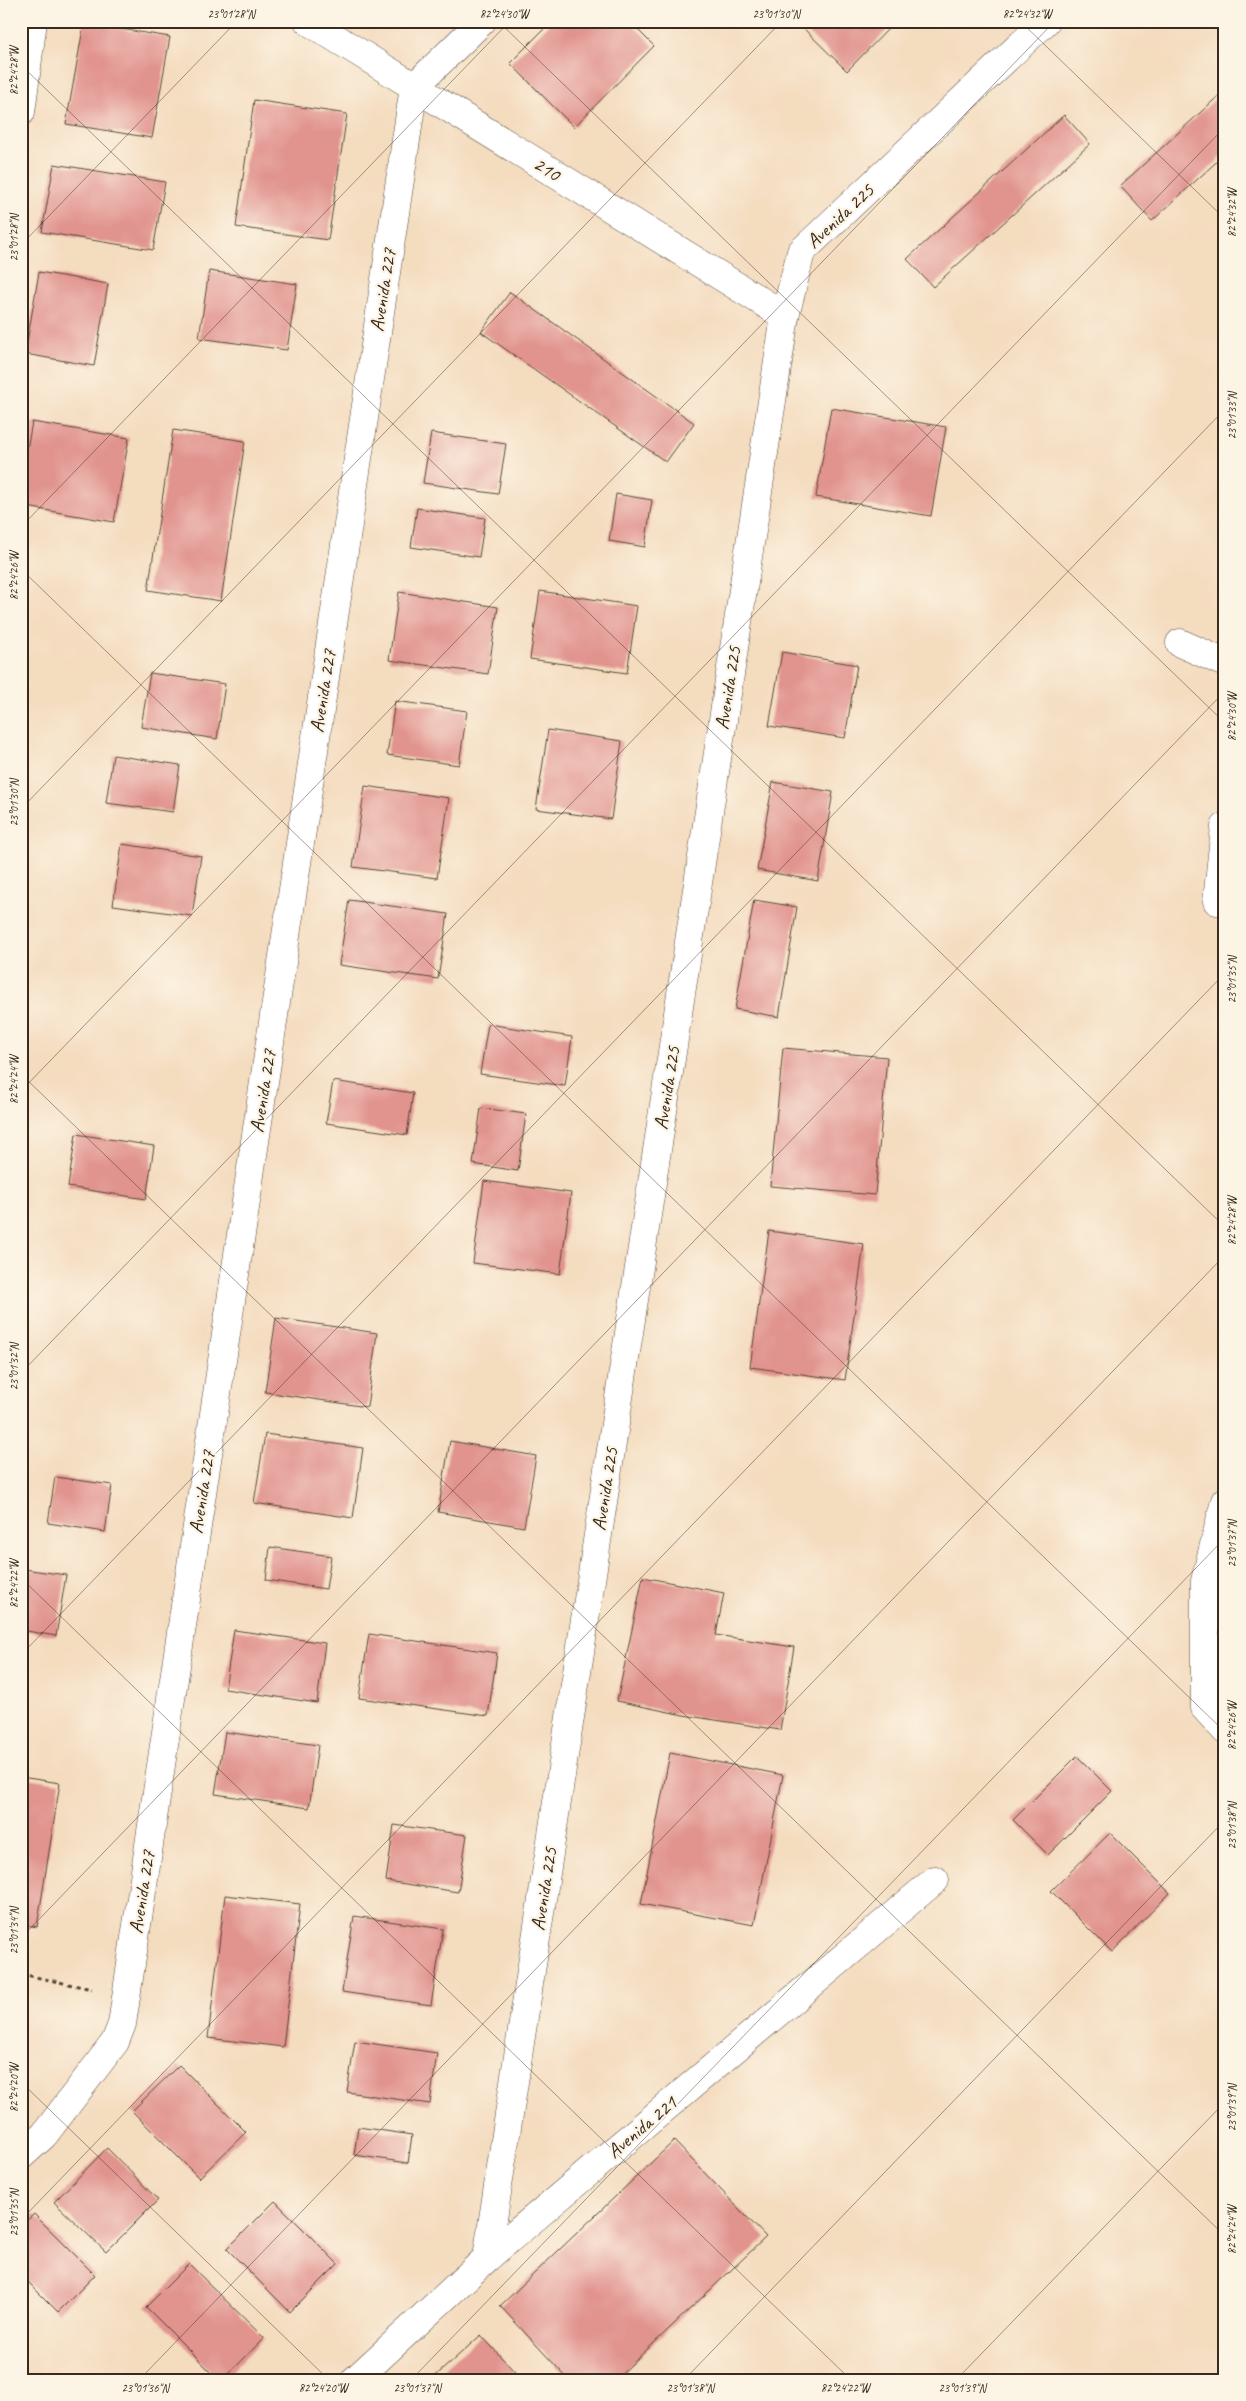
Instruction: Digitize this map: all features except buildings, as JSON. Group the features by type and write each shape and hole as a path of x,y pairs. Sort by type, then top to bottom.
{"street":[{"path":"21,112 33,21"},
{"name":"210","path":"308,21 785,316"},
{"path":"414,87 482,21"},
{"name":"Avenida 225","path":"487,2258 785,316 802,252 1046,21"},
{"name":"Avenida 227","path":"21,2156 44,2135 115,2042 122,2024 414,87"},
{"path":"1180,642 1225,662"},
{"path":"1217,901 1225,827"},
{"path":"1225,1501 1205,1581 1205,1708 1225,1730"},
{"name":"Avenida 221","path":"355,2380 487,2258 935,1880"}],"path":[{"path":"21,1974 126,1996"}]}
